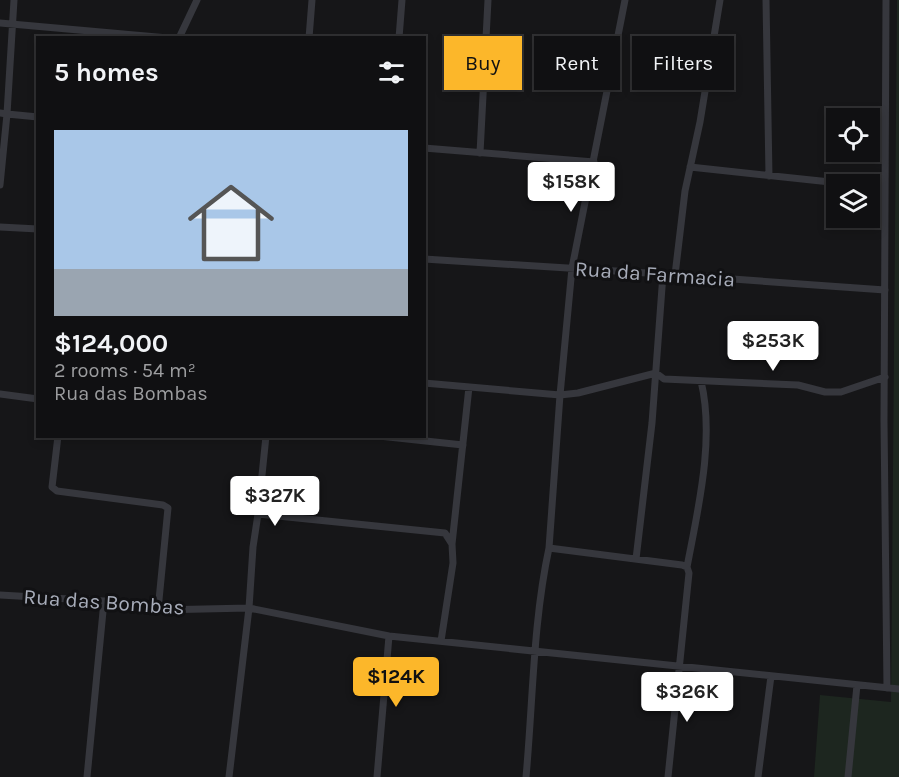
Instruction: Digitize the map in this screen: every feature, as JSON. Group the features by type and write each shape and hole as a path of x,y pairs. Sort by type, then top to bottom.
{"street":[{"path":"0,185 3,113 14,0"},
{"path":"180,36 197,0"},
{"path":"309,36 312,0"},
{"path":"399,36 402,0"},
{"path":"480,153 488,0"},
{"path":"526,777 536,650 544,571 549,548 572,268 626,0"},
{"path":"675,275 685,191 700,122 720,0"},
{"path":"766,0 769,176"},
{"path":"886,0 887,688"},
{"path":"0,23 147,36"},
{"path":"3,113 36,117"},
{"path":"426,148 594,162"},
{"path":"690,167 826,182"},
{"path":"0,227 36,229"},
{"name":"Rua da Farmacia","path":"426,259 885,290"},
{"path":"636,559 656,373 663,274"},
{"path":"656,373 664,379 798,385 825,392 841,392 885,377"},
{"path":"426,383 560,395 578,393 656,373"},
{"path":"668,777 680,666 687,567 704,465 705,412 701,381"},
{"path":"441,641 453,563 452,544 469,387"},
{"path":"0,394 36,399"},
{"path":"58,438 52,487 57,491 163,505 168,508 158,610"},
{"path":"230,777 249,608 252,547 267,438"},
{"path":"398,438 463,445"},
{"path":"258,514 445,533 452,544"},
{"path":"549,548 687,567"},
{"name":"Rua das Bombas","path":"0,595 104,601 158,610 249,608 389,636 899,689"},
{"path":"87,777 104,601"},
{"path":"378,777 389,636"},
{"path":"758,777 771,676"},
{"path":"848,777 857,685"}],"shaded area":[{"path":"897,0 899,0 899,777 814,777 820,695 891,702"}]}
